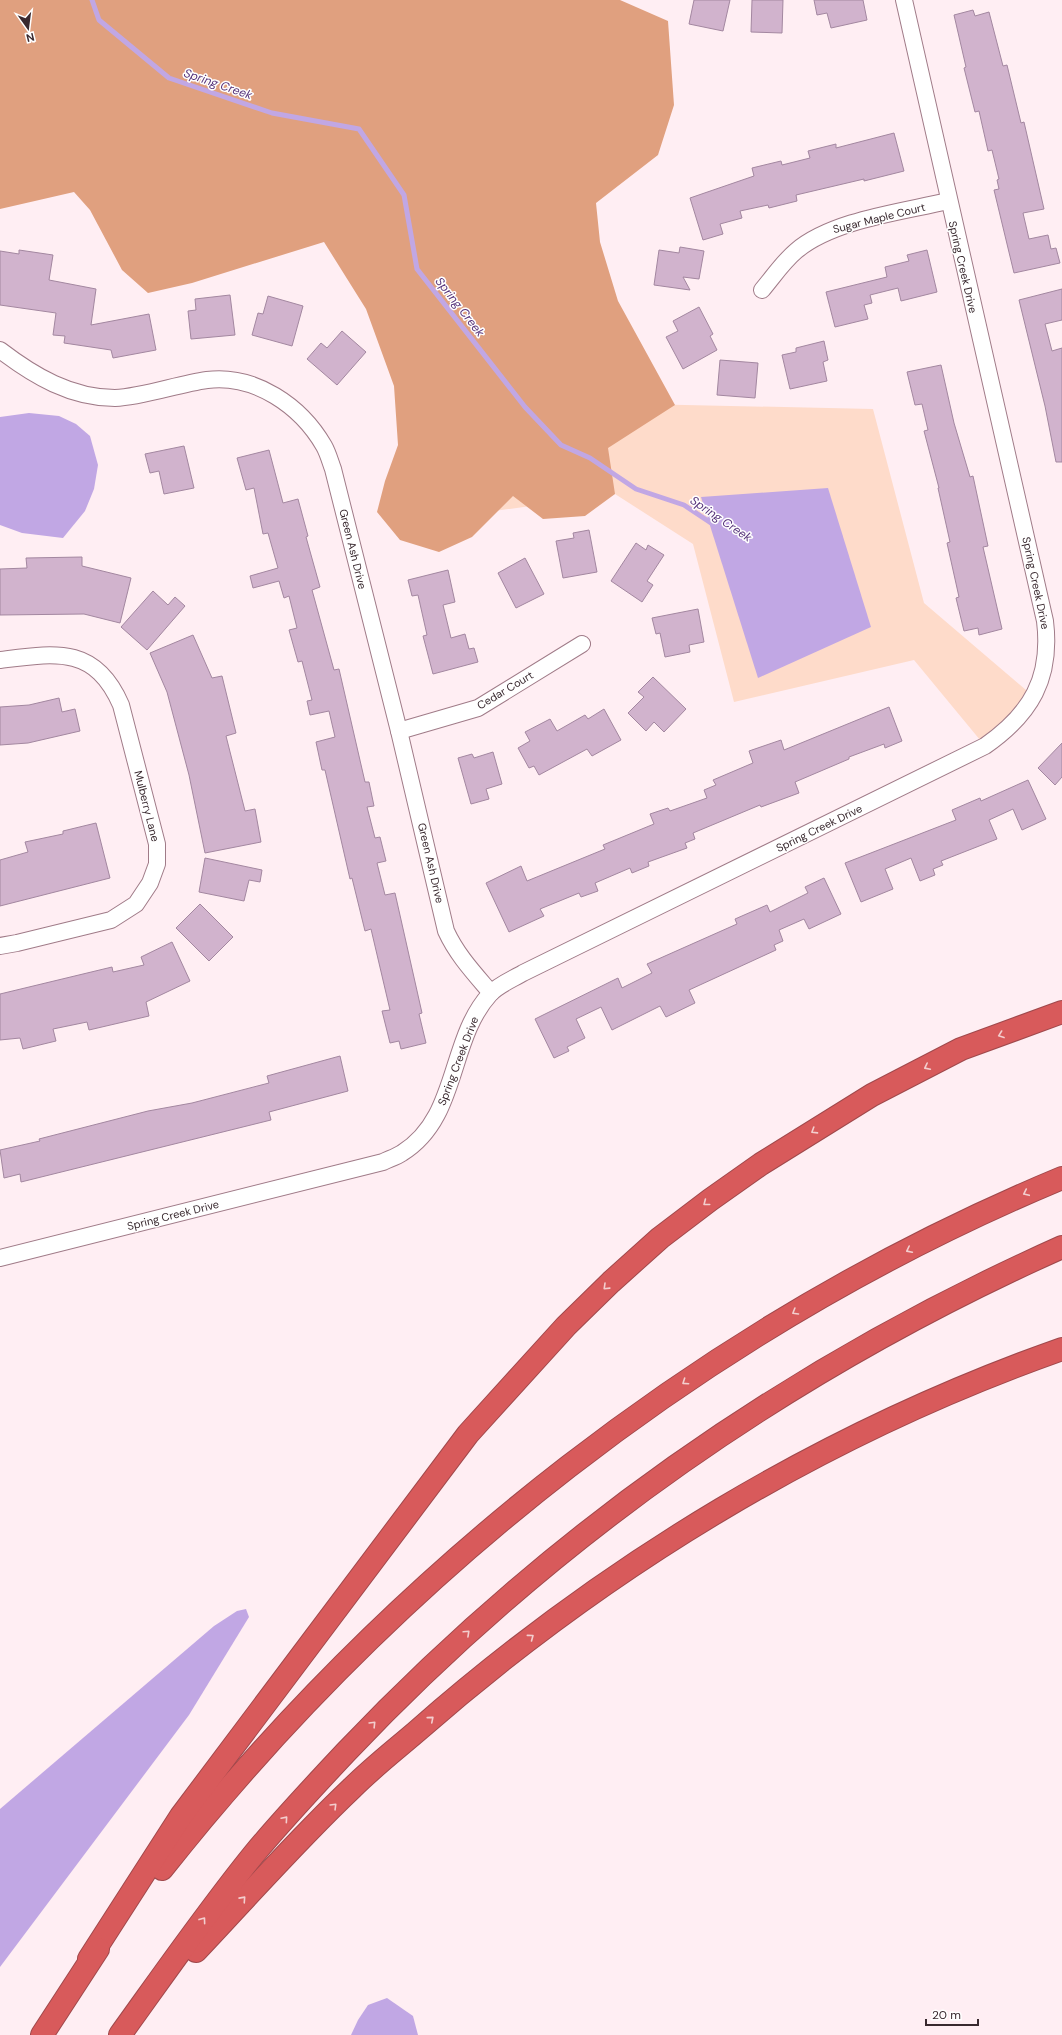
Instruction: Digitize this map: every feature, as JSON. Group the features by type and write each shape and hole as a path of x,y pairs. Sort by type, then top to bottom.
{"highway":[{"path":"42,2035 181,1816 468,1434 525,1368 566,1326 611,1282 660,1238 761,1164 879,1092 962,1049 1062,1013"},
{"path":"89,1960 205,1814 315,1694 434,1578 551,1480 614,1432 685,1382 819,1298 962,1223 1062,1178"},
{"path":"120,2035 254,1854 306,1795 413,1683 529,1578 590,1528 651,1483 717,1436 783,1394 850,1354 920,1316 989,1280 1062,1247"},
{"path":"139,2008 198,1949 268,1872 353,1787 498,1662 609,1580 673,1537 724,1507 860,1434 981,1380 1062,1350"}],"street":[{"name":"Spring Creek Drive","path":"0,1258 383,1162 402,1153 422,1136 436,1116 446,1098 465,1038 477,1010 491,993 523,973 985,746 1006,731 1022,714 1042,678 1047,640 1045,621 948,201 904,0"},
{"name":"Sugar Maple Court","path":"762,290 796,251 828,231 845,225 948,201"},
{"name":"Green Ash Drive","path":"0,350 22,367 56,386 87,395 116,398 208,380 233,381 253,386 276,396 293,407 312,428 325,447 332,469 400,731 446,931 461,958 491,993"},
{"name":"Cedar Court","path":"400,731 478,708 582,644"},
{"name":"Mulberry Lane","path":"0,660 40,655 69,656 97,668 113,686 123,712 155,836 157,864 150,883 136,904 112,920 0,946"}],"shaded area":[{"path":"0,0 620,0 668,21 674,105 658,155 596,203 600,242 618,301 675,405 608,448 615,494 585,516 543,519 513,496 472,537 439,552 400,540 377,512 385,481 398,445 394,386 366,309 324,242 192,283 148,293 122,270 90,210 74,192 0,209"},
{"path":"361,218 640,404 873,409 924,603 1033,696 985,746 914,660 734,702 693,544 615,494 403,524 425,393"}],"water":[{"path":"29,413 59,416 76,424 90,436 98,465 94,489 85,511 63,538 22,533 0,525 0,417"},
{"path":"828,488 871,627 758,678 701,497"},
{"path":"246,1609 249,1617 189,1715 0,1967 0,1809 214,1626 237,1611"},
{"path":"387,1998 413,2016 418,2035 351,2035 358,2020 368,2005"}],"building":[{"path":"694,0 730,0 723,31 689,24"},
{"path":"752,0 783,0 782,33 751,32"},
{"path":"814,0 863,0 867,20 831,28 827,13 817,15"},
{"path":"973,10 975,16 989,12 1003,66 1007,65 1021,123 1024,122 1044,209 1023,213 1029,239 1048,235 1051,249 1056,248 1060,263 1014,273 994,190 999,189 997,180 999,179 992,150 988,151 979,111 975,112 964,68 966,67 954,15"},
{"path":"894,133 904,171 796,195 797,201 769,208 768,205 740,211 742,218 720,224 723,234 703,240 690,198 754,176 752,168 781,161 782,165 810,158 808,151 836,144 836,148"},
{"path":"680,247 704,251 699,279 683,277 690,290 654,285 659,250 679,253"},
{"path":"19,250 53,255 49,280 96,289 91,325 149,314 156,350 113,358 111,350 64,343 65,336 53,335 56,313 0,305 0,251 19,254"},
{"path":"927,250 937,292 901,301 898,288 870,295 872,303 864,305 868,319 835,327 826,292 887,277 885,267 909,261 907,255"},
{"path":"1062,289 1062,320 1045,324 1052,351 1062,348 1062,462 1056,462 1045,406 1019,300"},
{"path":"230,295 235,335 191,339 188,311 196,310 195,299"},
{"path":"268,296 303,306 292,346 252,335 258,313 263,314"},
{"path":"699,307 713,334 710,336 717,350 683,369 666,337 678,331 673,321"},
{"path":"342,331 366,352 337,385 307,359 321,343 327,348"},
{"path":"824,341 828,360 823,362 827,381 790,389 782,355 796,352 796,348"},
{"path":"720,360 758,363 755,398 717,395"},
{"path":"941,365 954,423 970,477 973,476 988,546 983,547 1002,629 979,635 978,628 964,631 956,598 959,597 947,543 950,542 939,488 924,431 928,430 922,404 915,405 907,372"},
{"path":"184,446 194,488 164,494 159,471 150,473 145,454"},
{"path":"269,450 283,503 298,499 308,536 306,537 320,587 312,590 334,670 339,669 365,782 369,782 374,806 367,807 375,838 380,837 386,861 377,863 385,895 395,893 422,1013 419,1014 426,1043 401,1049 399,1041 390,1043 382,1011 390,1010 371,929 365,931 352,878 350,879 325,770 322,770 316,742 335,737 329,711 310,715 307,701 312,700 302,661 298,662 289,630 297,628 289,596 284,598 279,581 253,588 250,576 278,568 268,533 263,534 254,488 246,490 237,458"},
{"path":"589,530 597,572 563,578 556,541 574,538 573,533"},
{"path":"636,543 646,550 648,545 664,555 647,581 653,585 642,602 611,581"},
{"path":"82,557 82,566 131,578 120,623 84,614 0,615 0,569 27,568 26,558"},
{"path":"525,558 544,594 516,608 498,573"},
{"path":"448,570 455,602 443,605 451,638 465,634 469,649 474,648 478,662 433,674 423,636 427,635 418,595 412,596 408,580"},
{"path":"153,591 168,605 175,597 185,606 147,650 121,627"},
{"path":"698,609 704,642 689,645 690,652 665,657 660,633 656,634 652,618"},
{"path":"193,635 212,678 222,676 236,733 226,736 245,811 255,809 261,842 205,853 189,775 167,692 150,653"},
{"path":"653,677 686,709 664,732 654,722 646,731 628,713 644,697 638,692"},
{"path":"59,698 62,712 75,709 80,731 28,743 0,745 0,707 29,705"},
{"path":"889,707 902,741 885,748 884,744 849,757 849,759 795,782 799,793 761,807 760,805 693,833 695,839 685,843 687,848 648,862 649,866 632,873 630,868 595,883 598,891 581,897 579,893 540,909 544,916 509,932 486,883 521,866 527,881 605,849 603,845 654,824 650,814 668,808 670,811 707,798 704,790 716,785 713,780 753,763 749,751 781,740 784,750"},
{"path":"604,709 621,740 592,756 587,749 539,775 534,766 529,768 518,748 530,741 525,732 550,719 557,731 585,715 588,719"},
{"path":"1062,743 1062,777 1055,785 1038,768"},
{"path":"493,752 502,784 486,789 489,799 471,804 458,758 472,754 474,758"},
{"path":"1028,780 1046,819 1022,830 1013,809 989,820 997,839 941,861 943,865 933,869 935,875 920,881 911,858 885,869 893,889 861,902 845,863 956,820 952,810 980,798 981,801"},
{"path":"96,823 110,878 0,906 0,860 28,852 25,842 63,834 63,831"},
{"path":"205,858 262,870 260,882 249,880 244,901 199,892"},
{"path":"824,878 841,914 809,929 804,919 779,930 783,941 774,945 776,950 689,990 695,1003 666,1017 660,1006 612,1030 601,1007 576,1019 585,1038 567,1047 569,1051 554,1058 535,1019 618,978 622,988 652,973 647,964 737,924 735,919 767,905 770,912 808,893 805,887"},
{"path":"200,904 233,937 209,961 176,928"},
{"path":"172,942 190,981 146,1002 149,1016 89,1030 87,1022 53,1029 56,1041 23,1049 20,1038 0,1040 0,994 112,967 113,972 144,965 141,957"},
{"path":"340,1056 348,1091 269,1112 271,1120 21,1182 20,1174 4,1178 0,1150 40,1141 39,1139 148,1111 192,1103 269,1083 267,1076"}],"waterway":[{"name":"Spring Creek","path":"92,0 99,20 169,78 272,113 359,129 404,195 417,269 525,407 561,445 590,458 636,489 684,505 714,525"}]}
